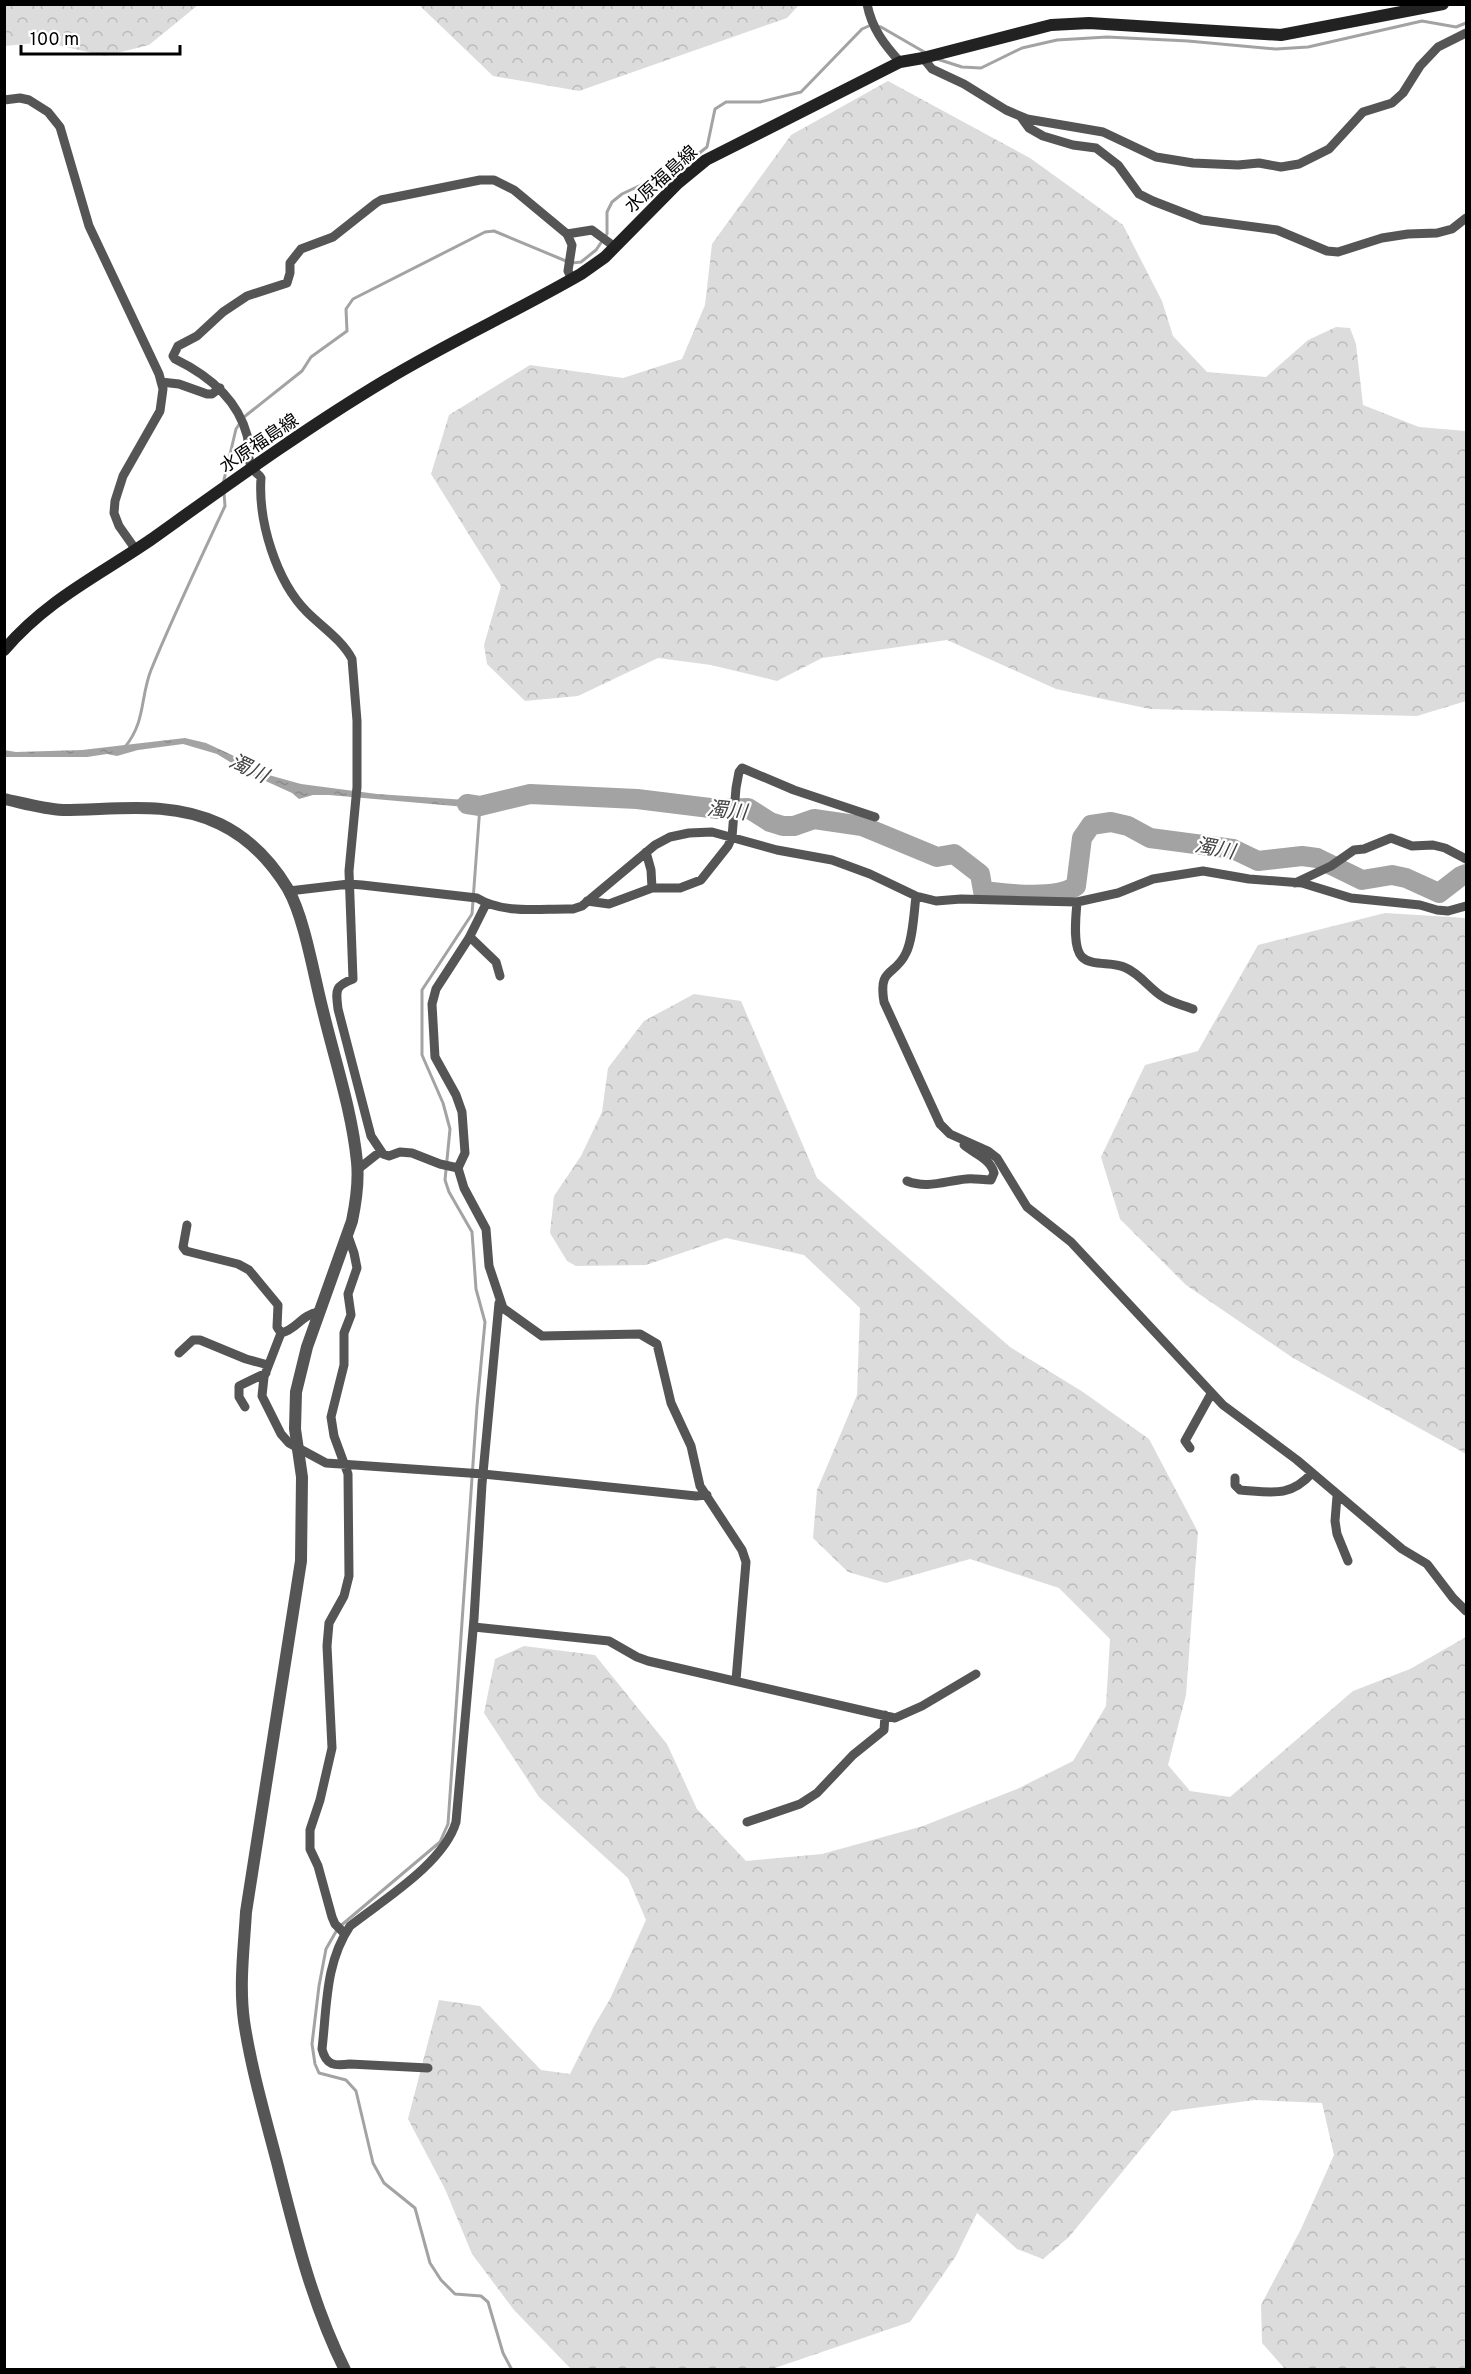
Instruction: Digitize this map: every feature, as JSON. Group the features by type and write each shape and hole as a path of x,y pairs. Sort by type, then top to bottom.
{"main road":[{"name":"水原福島線","path":"4,650 23,628 52,603 136,550 252,468 390,377 572,279 605,257 678,183 706,160 900,62 1051,25 1089,23 1281,35 1443,4"}],"street":[{"path":"867,4 870,22 880,39 900,62"},
{"path":"923,58 932,69 964,84 1021,117 1067,128 1103,132 1156,157 1192,163 1238,165 1259,163 1281,167 1299,164 1329,149 1363,112 1392,102 1403,93 1420,66 1438,47 1467,33"},
{"path":"4,100 29,100 48,112 60,127 89,226 161,382 163,401 160,411 123,476 115,501 114,513 119,526 136,550"},
{"path":"1021,117 1029,128 1043,136 1073,145 1096,147 1118,165 1139,194 1154,201 1202,220 1277,230 1327,251 1338,252 1382,238 1437,233 1452,229 1467,218"},
{"path":"454,1167 412,1153 400,1152 389,1156 381,1151 371,1136 338,1010 336,992 339,987 353,978 352,898 349,884 357,787 357,721 352,659 347,650 305,610 278,567 270,549 263,519 261,478 252,468 247,451 247,436 231,401 220,388 202,374 173,356 174,350 197,336 223,312 247,296 287,283 290,263 301,249 333,237 381,200 480,180 494,180 514,190 567,234 572,245 568,271 572,279"},
{"path":"567,234 592,230 615,247"},
{"path":"161,382 179,384 207,394 212,394 220,388"},
{"path":"587,901 609,904 652,888 680,888 701,880 728,846 732,837 739,772 742,768 794,790 875,817"},
{"path":"4,799 60,810 166,808 193,814 220,824 250,842 272,865 289,891 303,929 350,1118 357,1170 356,1202 348,1236 307,1347 296,1392 296,1428 302,1478 301,1561 246,1912 242,1966 244,2019 255,2075 310,2289 329,2338 345,2370"},
{"path":"289,891 349,884 466,897 518,909 573,909 587,901 646,852 670,837 712,832 777,850 832,860 870,874 916,896 936,901 961,899 1077,902 1118,892 1153,879 1203,871 1249,879 1295,883 1352,898 1420,905 1437,910 1448,911 1467,906"},
{"path":"1295,883 1331,866 1354,850 1364,849 1390,838 1412,846 1439,846 1467,859"},
{"path":"646,852 651,870 652,888"},
{"path":"916,896 907,952 884,977 881,986 884,1002 940,1124 950,1134 988,1151 997,1158 1022,1202 1071,1242 1211,1394 1374,1523 1402,1549 1428,1564 1453,1598 1467,1611"},
{"path":"454,1167 465,1153 462,1112 456,1095 435,1057 432,1004 436,989 470,937 482,901"},
{"path":"1077,902 1077,951 1083,958 1092,962 1113,963 1128,968 1161,996 1193,1009"},
{"path":"470,937 496,962 500,976"},
{"path":"907,1181 926,1185 966,1179 991,1180 994,1173 993,1167 965,1146 962,1140"},
{"path":"357,1170 381,1151"},
{"path":"454,1167 486,1229 489,1266 503,1308 542,1336 629,1333 640,1334 657,1344 671,1403 690,1446 700,1486 746,1562 736,1680"},
{"path":"187,1225 183,1247 186,1251 238,1264 249,1270 275,1299 278,1305 277,1327 281,1333"},
{"path":"348,1236 357,1268 348,1294 351,1315 344,1333 344,1365 331,1417 334,1437 348,1474 349,1576 344,1596 329,1623 327,1646 332,1748 310,1830 310,1848 318,1866 332,1917 340,1930 330,1970 322,2049 324,2058 330,2065 428,2068"},
{"path":"340,1930 350,1926 430,1862 442,1850 454,1830 461,1781 474,1627 476,1474 499,1300"},
{"path":"319,1312 307,1314 293,1328 281,1333 267,1369 262,1396 281,1434 289,1443 326,1463 476,1474 707,1496"},
{"path":"179,1353 192,1340 200,1340 267,1369"},
{"path":"245,1407 238,1397 239,1386 267,1369"},
{"path":"1190,1448 1185,1441 1211,1394"},
{"path":"1235,1478 1235,1485 1240,1490 1291,1491 1302,1485 1312,1473"},
{"path":"1337,1496 1335,1521 1337,1534 1348,1561"},
{"path":"474,1627 609,1641 648,1661 896,1718 922,1706 976,1674"},
{"path":"747,1822 800,1804 817,1794 853,1755 884,1730 885,1715"}],"green space":[{"path":"4,5 198,5 149,45 105,56 44,42 5,46"},
{"path":"419,5 799,5 787,18 579,91 493,76"},
{"path":"888,81 1030,158 1123,225 1162,301 1173,336 1207,372 1266,377 1308,340 1336,327 1350,328 1356,344 1363,405 1419,427 1466,431 1466,701 1417,716 1150,709 1056,689 947,640 822,658 777,681 711,665 658,658 578,696 525,701 487,664 484,645 501,586 431,474 449,415 530,365 623,378 682,359 705,305 712,244 791,135"},
{"path":"1385,913 1466,918 1466,1454 1293,1358 1186,1285 1120,1219 1101,1157 1145,1065 1198,1051 1258,945"},
{"path":"694,994 741,1001 817,1178 1010,1347 1083,1392 1149,1439 1198,1532 1186,1695 1168,1765 1190,1791 1230,1797 1353,1691 1410,1669 1466,1637 1466,2369 1285,2369 1262,2343 1261,2305 1301,2229 1334,2155 1322,2103 1255,2100 1172,2111 1069,2237 1043,2259 1017,2249 977,2213 956,2256 910,2322 769,2370 571,2369 514,2310 472,2254 445,2189 408,2119 439,2000 480,2006 541,2070 570,2074 610,1999 646,1920 628,1878 539,1797 484,1713 495,1659 524,1646 595,1655 667,1744 697,1809 746,1861 822,1854 923,1826 1017,1789 1073,1761 1106,1706 1110,1639 1059,1588 970,1559 886,1583 848,1572 813,1538 817,1490 857,1395 860,1308 804,1255 726,1238 646,1265 576,1266 567,1261 550,1233 554,1196 581,1156 602,1112 608,1068 644,1021"}],"water":[{"name":"濁川","path":"185,738 206,743 232,755 258,772 301,784 377,794 496,802 477,808 329,795 313,795 299,799 292,793 248,773 217,754 183,744 138,750 117,756 107,754 87,757 5,757 4,750 16,752 82,750"}],"waterway":[{"path":"937,59 962,67 981,68 1022,48 1057,40 1107,37 1276,49 1308,47 1422,21 1456,27 1466,23"},
{"path":"572,263 581,262 596,250 607,234 607,212 612,202 622,194 643,184 661,183 707,147 715,109 726,102 760,102 801,92 862,29 871,25 881,27 926,53"},
{"path":"223,484 236,429 244,417 302,371 311,357 347,331 346,309 353,299 485,232 494,231 566,261"},
{"path":"125,747 140,719 151,670 225,506 224,493"},
{"name":"濁川","path":"467,804 480,806 530,794 637,799 718,809 748,808 770,822 783,826 794,826 814,819 862,826 937,857 954,854 980,874 983,891 1018,894 1044,895 1076,886 1082,838 1091,825 1111,822 1128,826 1150,838 1233,849 1258,861 1302,856 1317,858 1362,880 1392,875 1406,878 1439,893 1466,874"},
{"path":"480,806 472,914 422,990 422,1055 443,1103 450,1129 445,1180 449,1192 472,1232 476,1289 485,1322 477,1406 448,1824 440,1842 338,1928 326,1949 312,2044 319,2073 346,2080 356,2091 373,2163 384,2183 415,2208 430,2263 441,2280 455,2294 481,2296 488,2302 503,2353 512,2370"}]}
